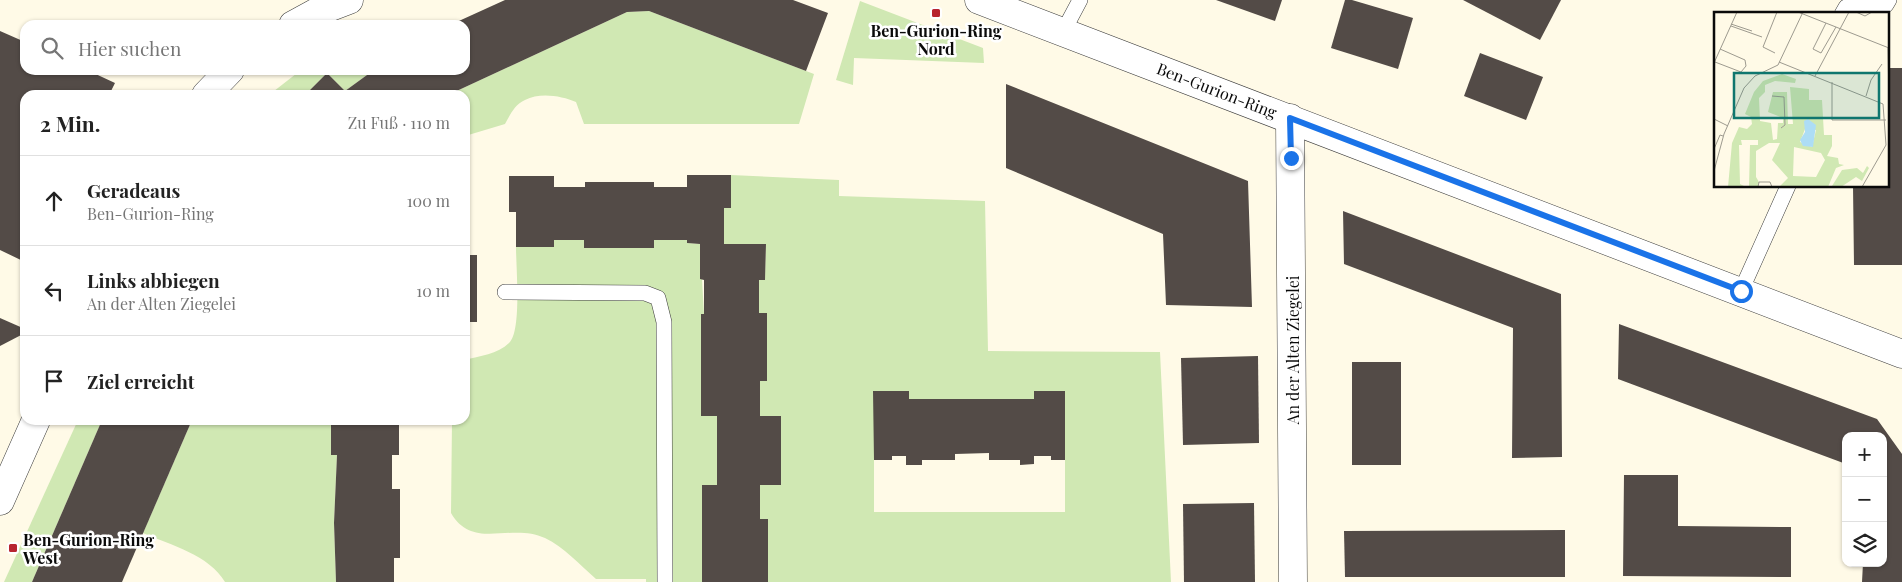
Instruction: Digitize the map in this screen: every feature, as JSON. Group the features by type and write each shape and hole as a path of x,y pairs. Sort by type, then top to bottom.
{"street":[{"path":"303,20 315,13 349,0"},
{"name":"Ben-Gurion-Ring","path":"980,0 1902,354"},
{"path":"211,90 225,75"},
{"name":"An der Alten Ziegelei","path":"1290,118 1293,582"},
{"path":"0,501 34,425"}],"lane":[{"path":"1063,32 1080,0"},
{"path":"1843,12 1846,7 1886,5 1889,0"},
{"path":"1741,291 1787,188"},
{"path":"505,292 645,293 658,298 664,322 665,582"}],"green space":[{"path":"860,1 983,48 984,63 854,58 853,85 836,80"},
{"path":"649,11 814,74 799,124 584,124 576,102 558,97 537,96 518,104 505,124 470,134 470,90 459,90 627,12"},
{"path":"295,75 325,75 310,90 275,90"},
{"path":"329,75 367,75 346,90 344,90"},
{"path":"731,175 839,180 839,196 985,201 988,351 1160,352 1171,582 768,582 760,519 760,485 781,485 781,416 760,416 760,381 767,381 759,313 759,280 765,279 766,244 724,244 724,208 731,208","holes":["874,391 909,392 909,399 1034,399 1034,391 1065,391 1065,512 874,512"]},
{"path":"554,240 584,240 584,248 654,248 654,240 687,240 687,243 700,244 704,314 701,314 701,415 717,416 717,485 702,485 702,582 646,582 646,579 596,579 565,551 545,538 532,534 494,534 470,531 460,524 451,513 452,425 470,425 470,359 505,347 513,336 517,313 516,247 553,247"},
{"path":"76,425 100,425 32,582 4,582"},
{"path":"190,425 332,425 337,455 334,523 336,582 225,582 218,573 199,558 143,533"}],"building":[{"path":"505,0 793,0 828,13 806,71 649,11 627,12 459,90 346,90 367,75 470,75 470,20 461,20"},
{"path":"1216,0 1282,0 1275,21"},
{"path":"1345,0 1352,0 1413,18 1398,69 1331,48"},
{"path":"1463,0 1561,0 1540,40"},
{"path":"0,31 20,40 20,75 98,75 115,83 112,90 20,90 20,260 0,250"},
{"path":"1480,53 1543,77 1526,120 1464,96"},
{"path":"1890,68 1902,68 1902,265 1854,265 1853,188 1890,188"},
{"path":"325,75 329,75 344,90 310,90"},
{"path":"1006,84 1248,181 1252,307 1166,305 1163,234 1006,168"},
{"path":"687,175 731,175 731,208 724,208 724,244 766,244 765,280 759,280 759,313 767,313 767,381 760,381 760,416 781,416 781,485 760,485 760,519 768,519 768,582 702,582 702,485 717,485 717,416 701,416 701,314 704,314 704,280 700,279 700,244 687,243 687,240 654,240 654,248 584,248 584,240 554,240 554,247 516,247 516,212 509,212 509,176 554,176 554,187 585,187 585,182 654,182 654,187 687,187"},
{"path":"1343,211 1561,294 1562,457 1512,458 1513,328 1344,264"},
{"path":"470,255 477,255 477,322 470,322"},
{"path":"0,318 20,327 20,336 0,346"},
{"path":"1619,324 1877,419 1886,432 1842,432 1842,463 1618,379"},
{"path":"1258,356 1259,443 1183,445 1181,358"},
{"path":"1352,362 1401,362 1401,465 1352,465"},
{"path":"873,391 909,391 909,399 1034,399 1034,391 1065,391 1065,460 1051,460 1051,456 1034,456 1034,464 1020,465 1020,460 989,460 989,453 955,454 955,460 922,460 922,465 906,465 906,456 892,456 892,460 874,460"},
{"path":"100,425 190,425 122,582 32,582"},
{"path":"331,425 399,425 399,455 392,455 392,489 400,489 400,558 394,558 394,582 336,582 334,523 337,455 331,455"},
{"path":"1887,433 1902,454 1902,582 1862,582 1863,567 1887,567"},
{"path":"1624,475 1678,475 1678,526 1791,527 1791,577 1623,576"},
{"path":"1254,503 1255,582 1184,582 1183,504"},
{"path":"1565,530 1565,577 1345,577 1344,531"}],"place":[{"name":"Ben-Gurion-Ring Nord","path":"936,13"},
{"name":"Ben-Gurion-Ring West","path":"13,548"}],"route":[{"path":"1291,158 1290,118 1741,291"}]}
